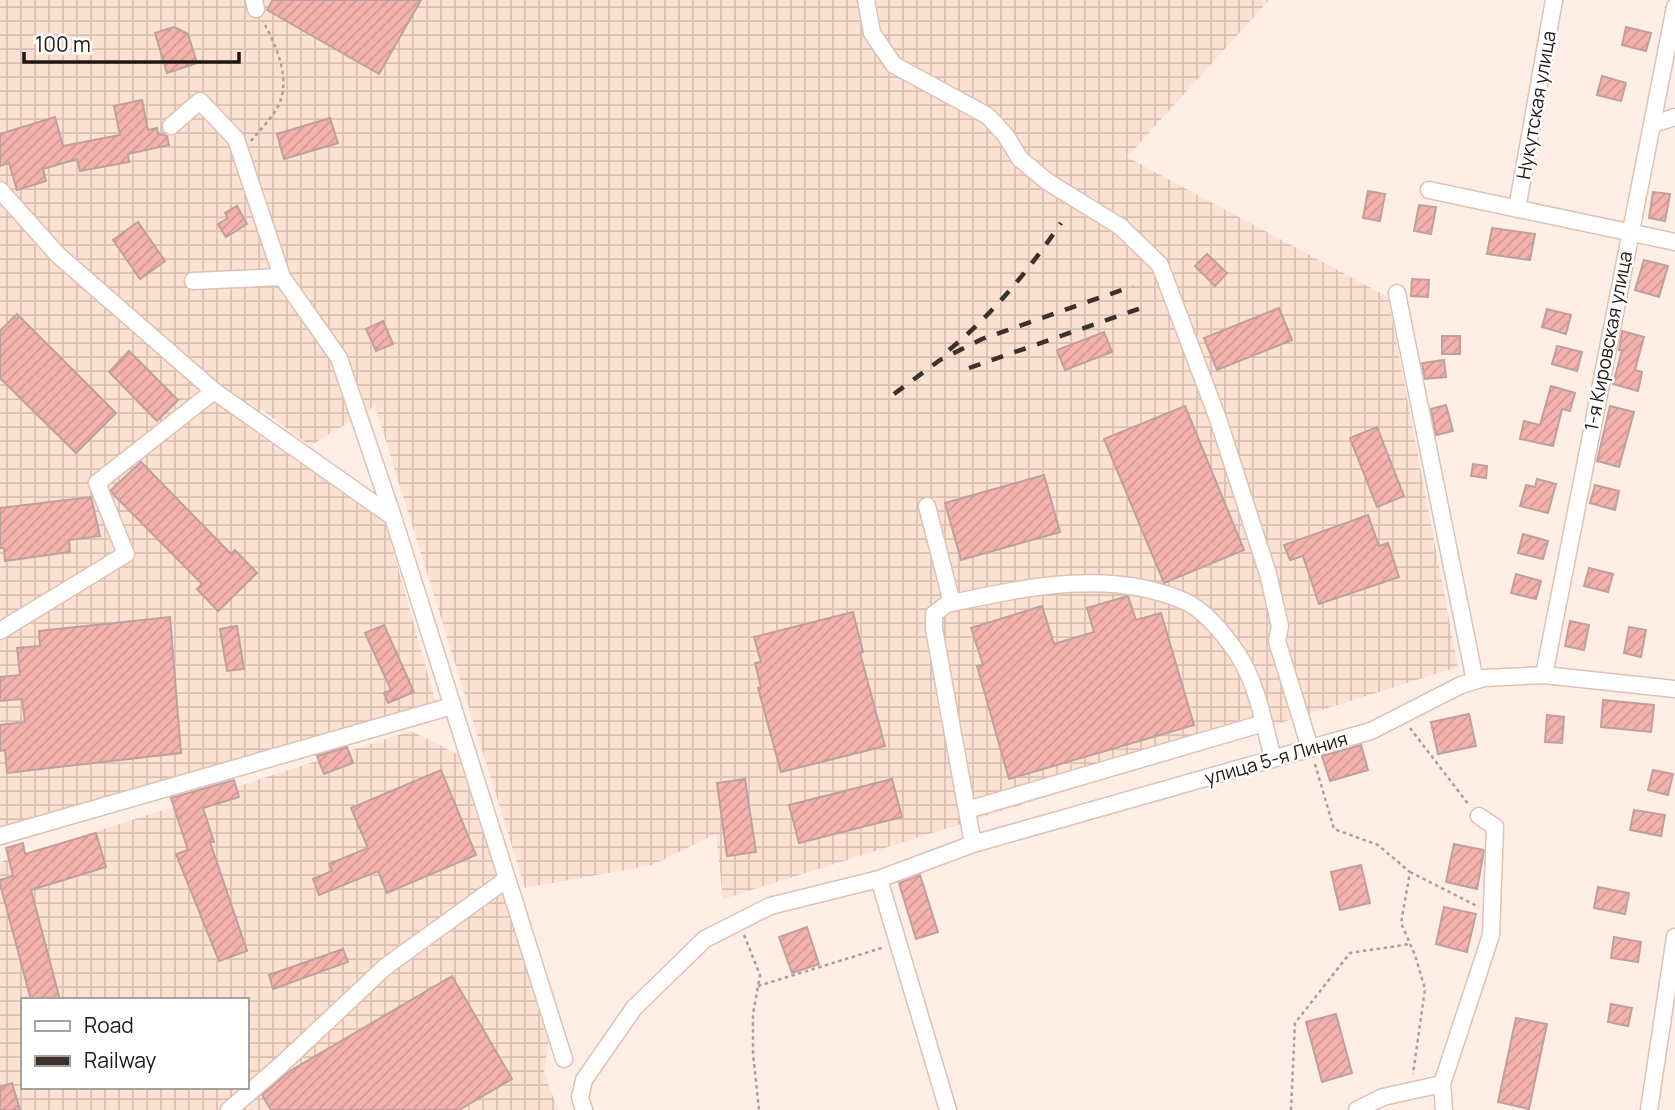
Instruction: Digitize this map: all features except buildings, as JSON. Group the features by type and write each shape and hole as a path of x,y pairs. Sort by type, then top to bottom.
{"street":[{"path":"866,0 872,33 894,65 988,116 1006,136 1020,159 1048,182 1121,227 1160,265 1218,419 1251,518 1280,626 1277,641 1310,748"},
{"name":"Нукутская улица","path":"1517,209 1554,0"},
{"name":"1-я Кировская улица","path":"1544,675 1675,8"},
{"path":"171,126 200,101 236,139 282,277 339,358 393,517 564,1059"},
{"path":"1653,124 1675,117"},
{"path":"0,190 58,255 214,391 393,517"},
{"path":"1429,190 1675,242"},
{"path":"193,281 282,277"},
{"path":"1397,292 1475,681"},
{"path":"0,631 126,554 97,484 214,391"},
{"path":"928,506 952,603"},
{"path":"973,844 933,620 941,607 952,603 1073,583 1112,584 1185,601 1209,619 1238,653 1264,723 1273,759"},
{"name":"улица 5-я Линия","path":"582,1104 584,1080 634,1008 705,939 770,906 879,879 973,844 1371,731 1475,681 1511,675 1544,675 1675,689"},
{"path":"0,836 452,706"},
{"path":"967,810 1264,723"},
{"path":"1444,1110 1442,1084 1491,935 1495,827 1479,816"},
{"path":"229,1110 385,967 507,878"},
{"path":"879,879 948,1110"},
{"path":"1649,1110 1675,937"},
{"path":"1357,1110 1383,1097 1442,1084"}],"path":[{"path":"241,154 277,108 282,81 279,50 255,5"},
{"path":"1402,718 1479,816"},
{"path":"1310,748 1334,829 1378,845 1410,872 1492,913"},
{"path":"1410,872 1401,923 1425,989 1411,1091"},
{"path":"739,922 760,975 752,1014 759,1110"},
{"path":"758,986 898,943"},
{"path":"1291,1110 1295,1023 1350,953 1410,943"}],"shaded area":[{"path":"0,0 1269,0 1127,157 1388,297 1458,667 723,899 716,834 652,865 525,888 375,406 310,446 261,409 246,426 383,514 436,703 0,827"},
{"path":"411,731 462,756 550,1032 544,1073 558,1110 0,1110 0,862"}],"railway":[{"path":"949,350 981,322 1010,291 1061,223"},
{"path":"894,394 940,360 982,339 1133,286"},
{"path":"969,368 1147,306"}]}
